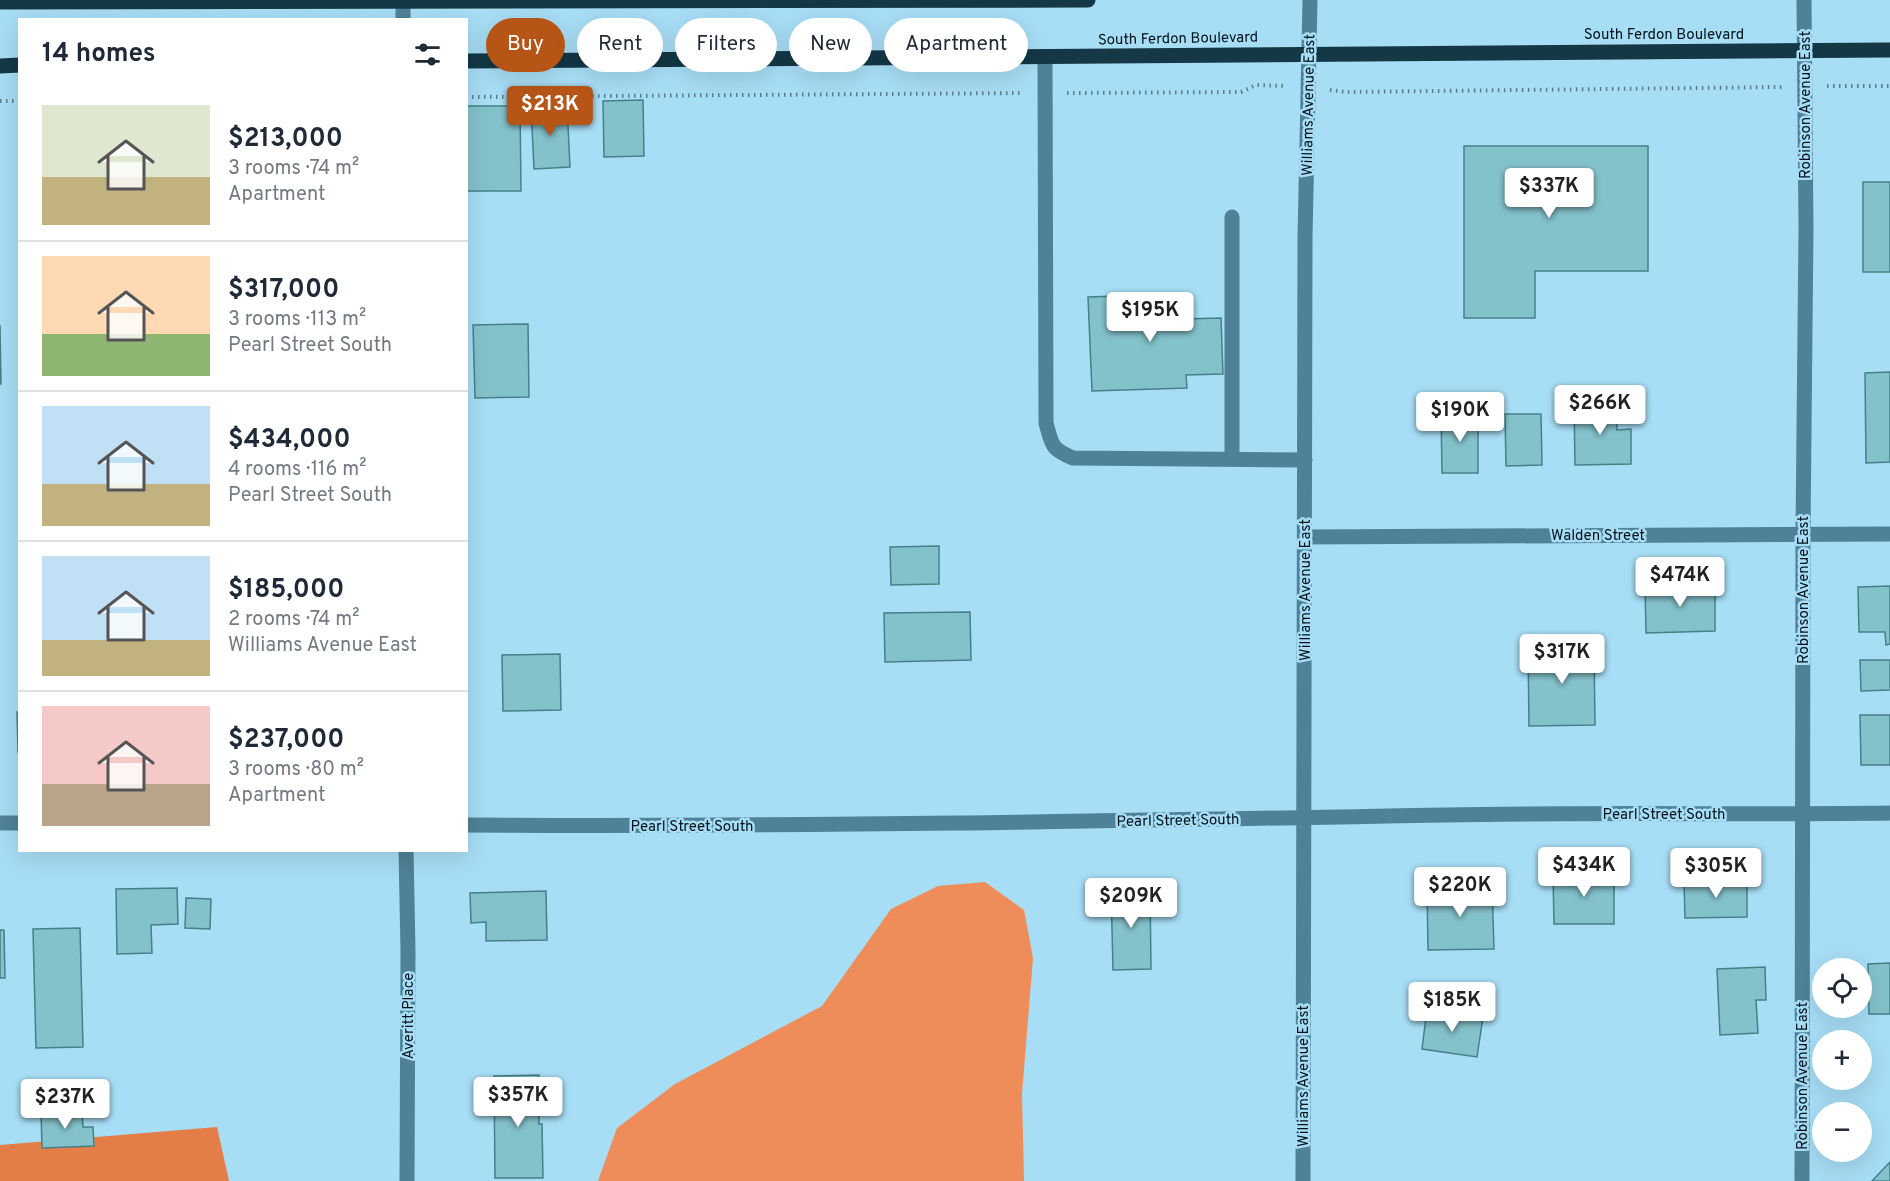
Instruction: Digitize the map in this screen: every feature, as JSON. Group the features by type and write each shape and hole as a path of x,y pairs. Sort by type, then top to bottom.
{"main road":[{"path":"0,2 1088,0"},
{"name":"South Ferdon Boulevard","path":"468,61 1890,50"},
{"path":"0,66 18,65"}],"street":[{"name":"Williams Avenue East","path":"1303,1181 1305,238 1310,0"},
{"name":"Robinson Avenue East","path":"1802,1181 1806,228 1804,0"},
{"path":"403,1 404,18"},
{"path":"1045,58 1046,423 1052,443 1059,453 1073,458 1305,460"},
{"path":"1232,217 1232,459"},
{"name":"Walden Street","path":"1305,537 1890,534"},
{"name":"Pearl Street South","path":"468,825 658,826 1303,819 1461,815 1890,813"},
{"path":"0,823 18,823"},
{"name":"Averitt Place","path":"406,852 407,1181"}],"path":[{"path":"468,97 1240,92 1256,85 1308,87 1346,92 1890,86"},
{"path":"0,101 18,101"}],"shaded area":[{"path":"985,882 1024,910 1033,958 1022,1094 1024,1181 598,1181 617,1128 675,1084 822,1006 891,909 938,886"},
{"path":"217,1127 229,1181 0,1181 0,1145"}],"building":[{"path":"643,100 644,156 604,157 603,101"},
{"path":"567,105 570,167 534,169 531,106"},
{"path":"468,106 520,106 521,191 468,191"},
{"path":"1464,146 1648,146 1648,271 1535,271 1535,318 1464,318"},
{"path":"1863,182 1890,182 1890,272 1863,272"},
{"path":"1182,294 1183,319 1221,318 1223,374 1186,375 1187,388 1092,391 1088,297"},
{"path":"528,324 529,397 475,398 473,325"},
{"path":"0,325 1,384 0,384"},
{"path":"1890,372 1890,462 1866,463 1865,373"},
{"path":"1616,402 1617,430 1631,429 1631,464 1575,465 1574,403"},
{"path":"1441,413 1478,413 1478,473 1442,473"},
{"path":"1505,414 1541,414 1542,465 1506,466"},
{"path":"939,546 939,584 891,585 890,547"},
{"path":"1715,583 1715,631 1646,633 1645,585"},
{"path":"1890,586 1890,644 1886,645 1885,632 1859,632 1858,587"},
{"path":"970,612 971,660 885,662 884,613"},
{"path":"1594,645 1595,725 1529,726 1528,646"},
{"path":"560,654 561,710 503,711 502,655"},
{"path":"1860,660 1890,660 1890,690 1861,691"},
{"path":"1860,715 1890,715 1890,765 1861,765"},
{"path":"1614,872 1614,924 1554,924 1553,873"},
{"path":"1747,881 1747,917 1685,918 1684,882"},
{"path":"1492,886 1494,949 1428,950 1427,887"},
{"path":"177,888 178,924 151,925 152,953 117,954 116,889"},
{"path":"1111,889 1150,889 1151,969 1113,970"},
{"path":"546,891 547,940 486,941 486,922 471,923 470,893"},
{"path":"186,898 211,899 210,929 185,928"},
{"path":"80,928 83,1047 36,1048 33,929"},
{"path":"0,930 4,930 5,978 0,978"},
{"path":"1890,963 1890,1014 1872,1014 1872,964"},
{"path":"1765,967 1766,1000 1756,1000 1758,1033 1720,1035 1717,969"},
{"path":"1427,1009 1483,1017 1477,1057 1422,1049"},
{"path":"539,1075 539,1124 542,1124 543,1178 495,1178 494,1076"},
{"path":"82,1110 83,1127 93,1127 94,1146 42,1148 41,1112"},
{"path":"1890,1162 1890,1181 1872,1181"}]}
